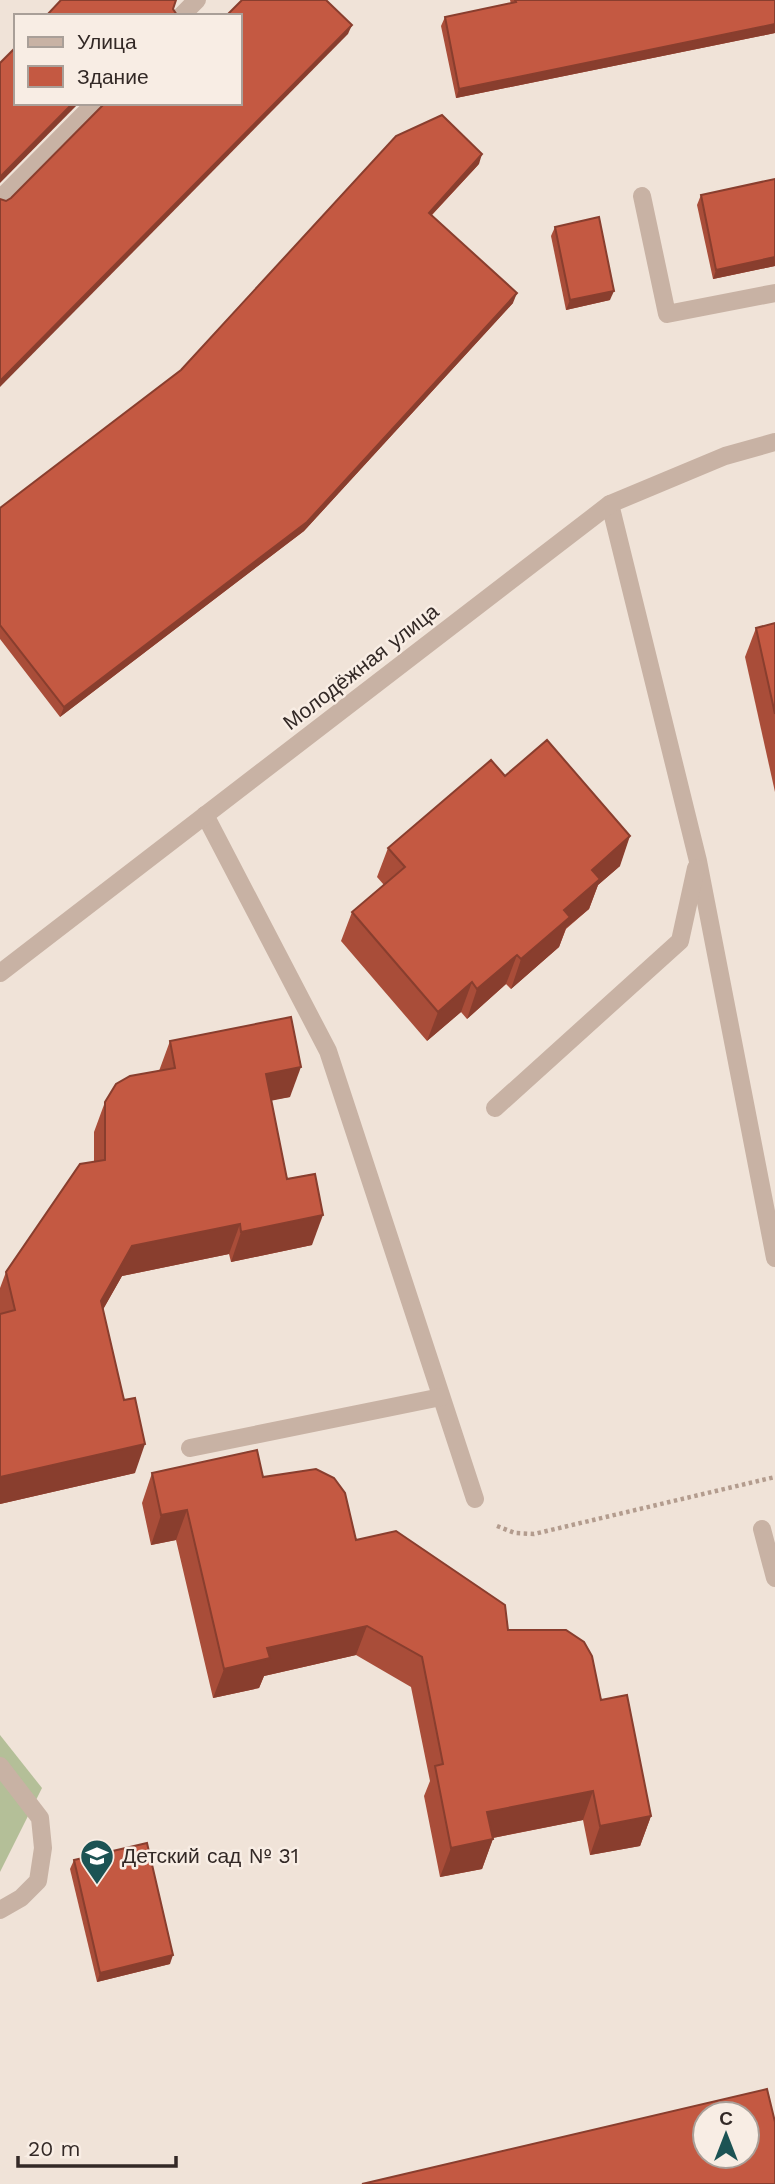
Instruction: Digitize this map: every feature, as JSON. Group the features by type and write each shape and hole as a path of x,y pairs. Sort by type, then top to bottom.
{"street":[{"path":"183,14 197,0"},
{"path":"0,199 93,105"},
{"path":"642,196 667,314 775,293"},
{"name":"Молодёжная улица","path":"0,973 610,504 725,456 775,442"},
{"path":"610,504 698,861 775,1258"},
{"path":"205,815 328,1051 475,1499"},
{"path":"495,1108 680,941 698,861"},
{"path":"190,1448 441,1397"},
{"path":"762,1529 775,1578"},
{"path":"0,1766 40,1818 43,1849 38,1881 21,1898 0,1910"}],"path":[{"path":"475,1499 489,1523 515,1533 534,1534 775,1477"}],"green space":[{"path":"0,1735 42,1788 0,1872"}],"building":[{"path":"61,0 176,0 173,9 176,14 48,14"},
{"path":"242,0 326,0 352,25 0,381 0,199 6,201 11,198 103,105 242,105 242,14 228,14"},
{"path":"515,0 775,0 775,24 459,89 445,17 516,2"},
{"path":"14,49 14,105 71,105 0,177 0,63"},
{"path":"442,115 482,154 429,213 517,293 307,522 64,707 0,625 0,508 181,370 396,136"},
{"path":"775,179 775,257 716,270 701,195"},
{"path":"599,217 614,291 570,300 555,227"},
{"path":"775,623 775,714 756,628"},
{"path":"547,740 630,836 592,870 600,879 564,910 570,917 521,959 517,955 477,989 472,982 438,1012 352,912 405,867 388,848 491,760 505,776"},
{"path":"291,1017 301,1067 266,1074 287,1179 315,1174 323,1215 241,1232 240,1224 132,1246 101,1301 124,1400 135,1398 145,1444 0,1477 0,1314 15,1310 6,1272 80,1164 105,1160 105,1102 116,1084 130,1076 175,1068 170,1041"},
{"path":"257,1450 263,1477 316,1469 334,1478 345,1493 356,1540 396,1531 505,1605 508,1630 566,1630 584,1642 592,1656 601,1700 627,1695 651,1816 600,1826 593,1791 487,1812 493,1839 451,1848 435,1766 443,1764 422,1657 367,1626 267,1648 270,1658 224,1669 187,1510 161,1515 152,1473"},
{"path":"147,1843 173,1955 100,1973 74,1860"},
{"path":"767,2089 775,2122 775,2184 362,2184 691,2107 691,2170 761,2170 761,2100 720,2100"}],"place":[{"name":"Детский сад № 31","path":"97,1886"}]}
